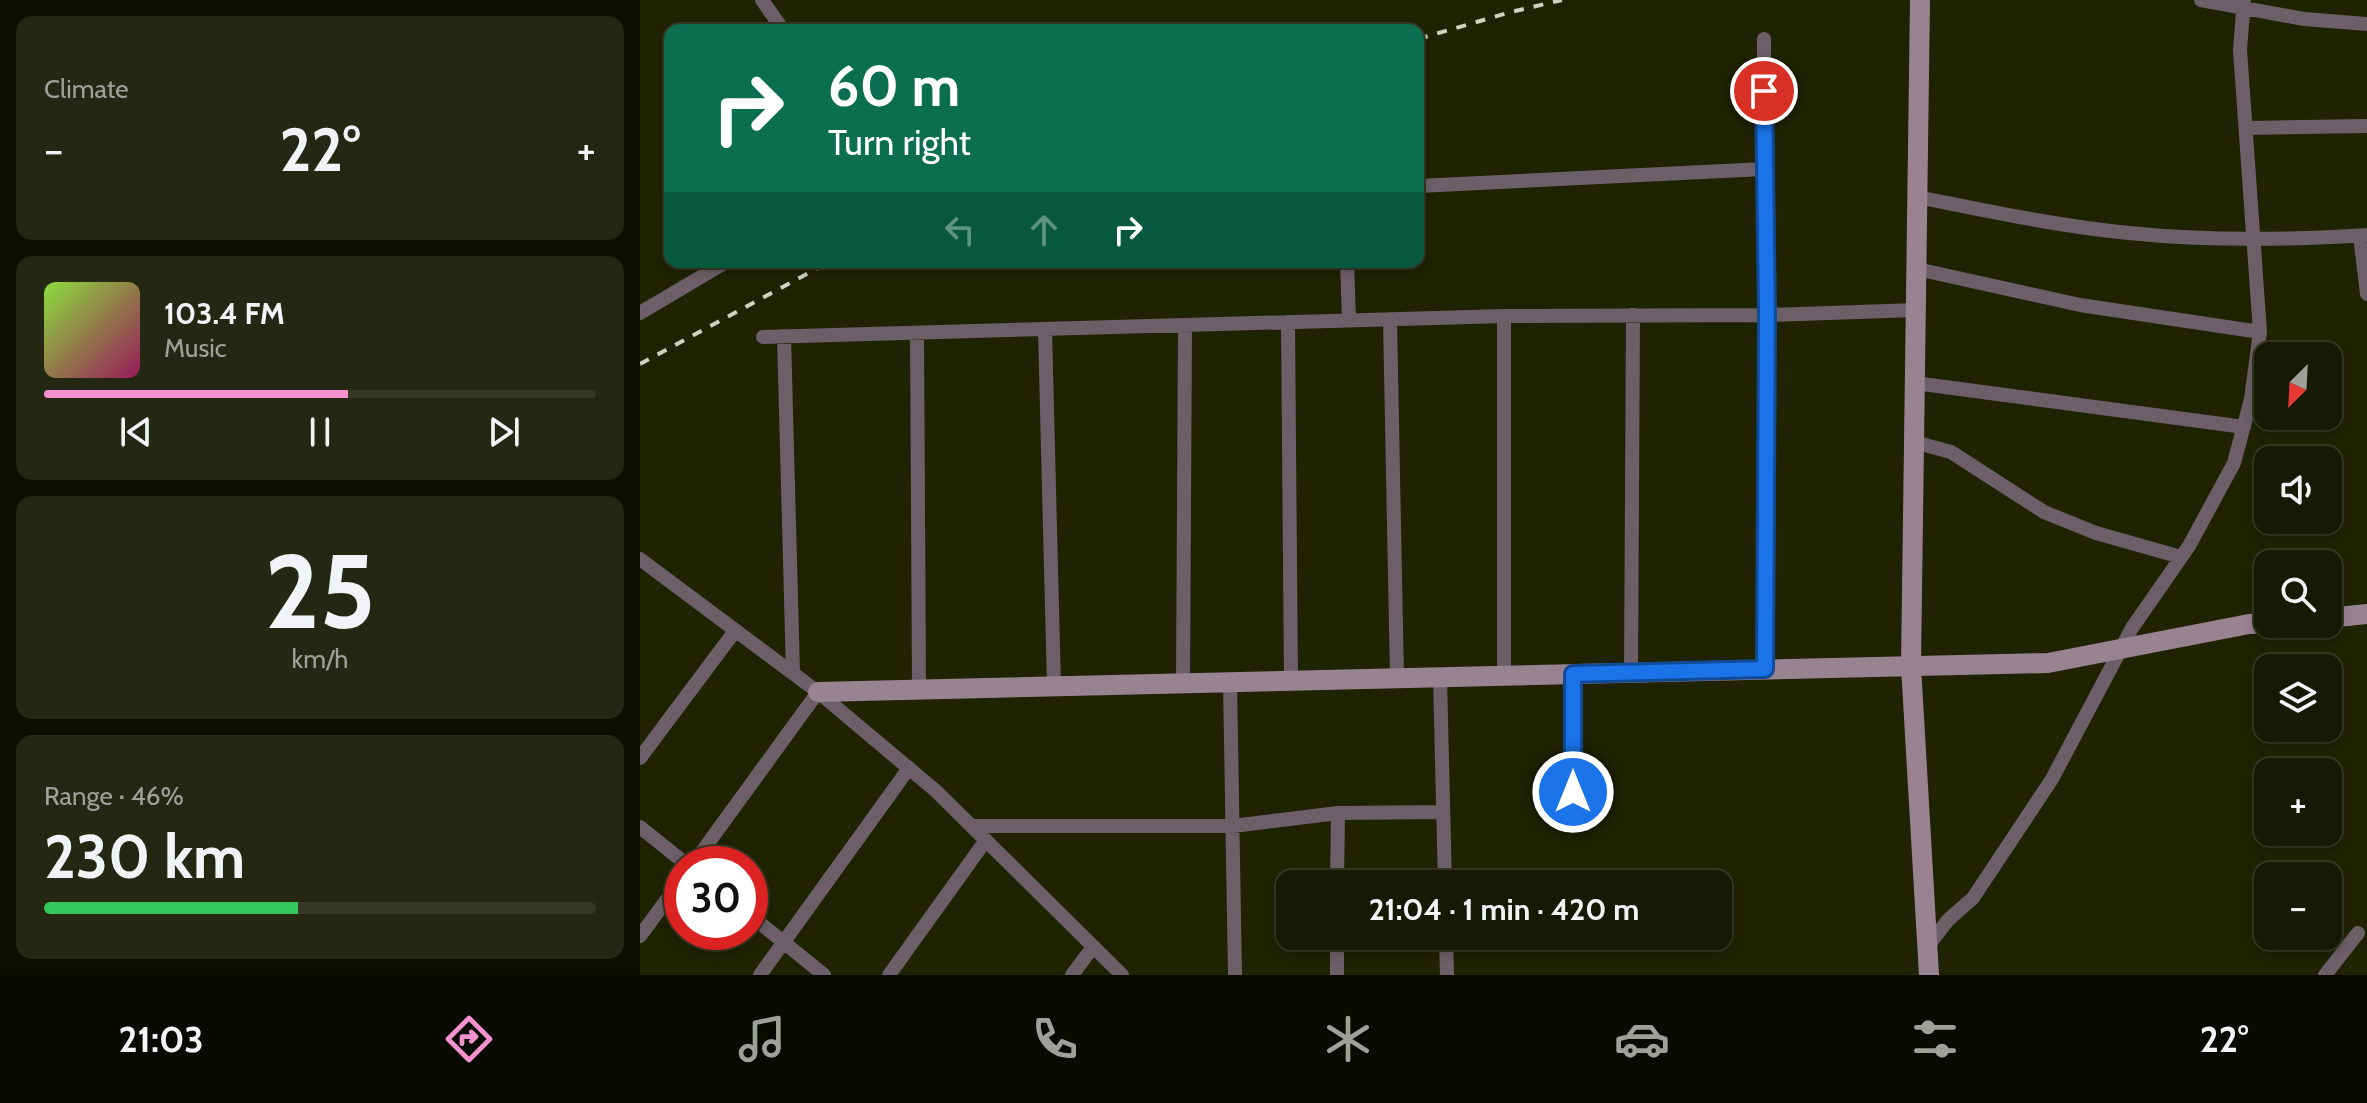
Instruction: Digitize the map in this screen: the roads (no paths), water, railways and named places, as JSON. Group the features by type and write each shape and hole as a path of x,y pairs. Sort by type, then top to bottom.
{"street":[{"path":"762,0 779,24"},
{"path":"1920,0 1911,666 1929,975"},
{"path":"2201,0 2244,3 2304,19 2367,24"},
{"path":"1928,946 1948,920 1973,898 2052,779 2132,628 2181,557 2234,463 2251,399 2260,332 2240,50 2244,3"},
{"path":"1764,39 1767,315 1765,669"},
{"path":"2246,128 2367,126"},
{"path":"1424,186 1764,169"},
{"path":"1917,197 2055,224 2130,233 2254,239 2364,236 2367,294"},
{"path":"640,313 716,268"},
{"path":"1347,268 1349,320"},
{"path":"1917,269 2080,305 2260,332"},
{"path":"763,337 1504,316 1767,315 1916,310"},
{"path":"1631,672 1633,315"},
{"path":"1504,316 1504,675"},
{"path":"1390,319 1397,678"},
{"path":"1288,322 1291,681"},
{"path":"1183,683 1185,326"},
{"path":"1045,330 1054,686"},
{"path":"917,333 919,690"},
{"path":"784,336 793,673"},
{"path":"1915,383 2244,427"},
{"path":"1914,442 1951,452 2044,512 2096,533 2181,557"},
{"path":"640,559 818,692 909,768 1122,975"},
{"path":"2342,617 2367,614"},
{"path":"818,692 2048,663 2254,624"},
{"path":"640,758 735,631"},
{"path":"1573,674 1574,822"},
{"path":"1440,677 1445,870"},
{"path":"1230,682 1235,975"},
{"path":"706,846 818,692"},
{"path":"760,975 909,768"},
{"path":"972,826 1233,826 1338,813 1443,812"},
{"path":"1337,870 1338,813"},
{"path":"640,827 664,846"},
{"path":"889,975 986,840"},
{"path":"640,936 664,903"},
{"path":"768,930 824,975"},
{"path":"2325,975 2358,933"},
{"path":"1072,975 1093,947"},
{"path":"1337,950 1337,975"},
{"path":"1446,950 1447,975"}],"railway":[{"path":"1424,37 1562,0"},
{"path":"640,364 818,268"}]}
